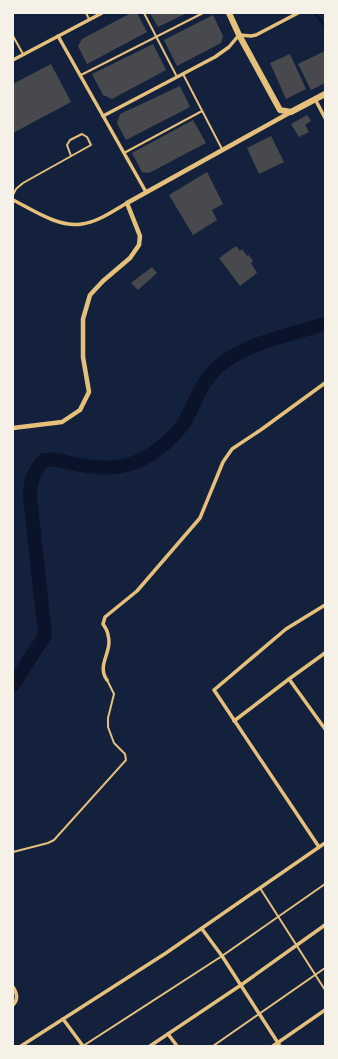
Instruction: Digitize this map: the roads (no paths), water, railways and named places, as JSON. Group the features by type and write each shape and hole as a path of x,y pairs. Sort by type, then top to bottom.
{"highway":[{"path":"229,13 239,35 280,110 291,112 325,94"}],"street":[{"path":"13,60 102,13"},
{"path":"103,116 215,57 229,48 239,35 256,35 298,13"},
{"path":"58,36 146,193"},
{"path":"315,99 325,118"},
{"path":"272,123 278,116 280,110"},
{"path":"13,200 52,220 69,224 82,224 96,220 291,112"},
{"path":"13,428 62,422 80,410 89,392 83,357 83,319 90,295 103,281 130,258 139,245 140,236 127,203"},
{"path":"107,680 102,674 102,666 108,646 109,636 103,624 105,617 137,591 200,518 223,462 232,449 262,430 325,383"},
{"path":"319,847 214,690 286,629 325,605"},
{"path":"234,721 289,679 325,654"},
{"path":"289,679 325,729"},
{"path":"21,1046 202,929 325,843"},
{"path":"150,1046 241,985 325,925"},
{"path":"202,929 222,956 258,1014 279,1044"},
{"path":"13,987 17,993 16,1002 13,1005"},
{"path":"273,1046 279,1044 325,1010"},
{"path":"63,1019 83,1046"},
{"path":"168,1034 177,1046"}],"lane":[{"path":"86,13 90,19"},
{"path":"144,13 177,77"},
{"path":"81,75 203,13"},
{"path":"13,36 24,54"},
{"path":"183,74 222,150"},
{"path":"124,153 202,111"},
{"path":"13,195 16,189 23,183 91,146 87,137 82,134 70,140 67,145 71,156"},
{"path":"13,852 54,840 126,760 125,754 114,742 108,727 108,718 114,694 107,680"},
{"path":"83,1046 222,956 325,884"},
{"path":"260,888 325,990"},
{"path":"213,1046 325,968"}],"waterway":[{"path":"315,13 325,26"},
{"path":"13,685 45,635 30,497 33,477 44,460 48,459 84,466 106,468 120,467 144,458 161,447 176,434 186,419 208,378 219,366 230,358 255,345 325,324"}]}
